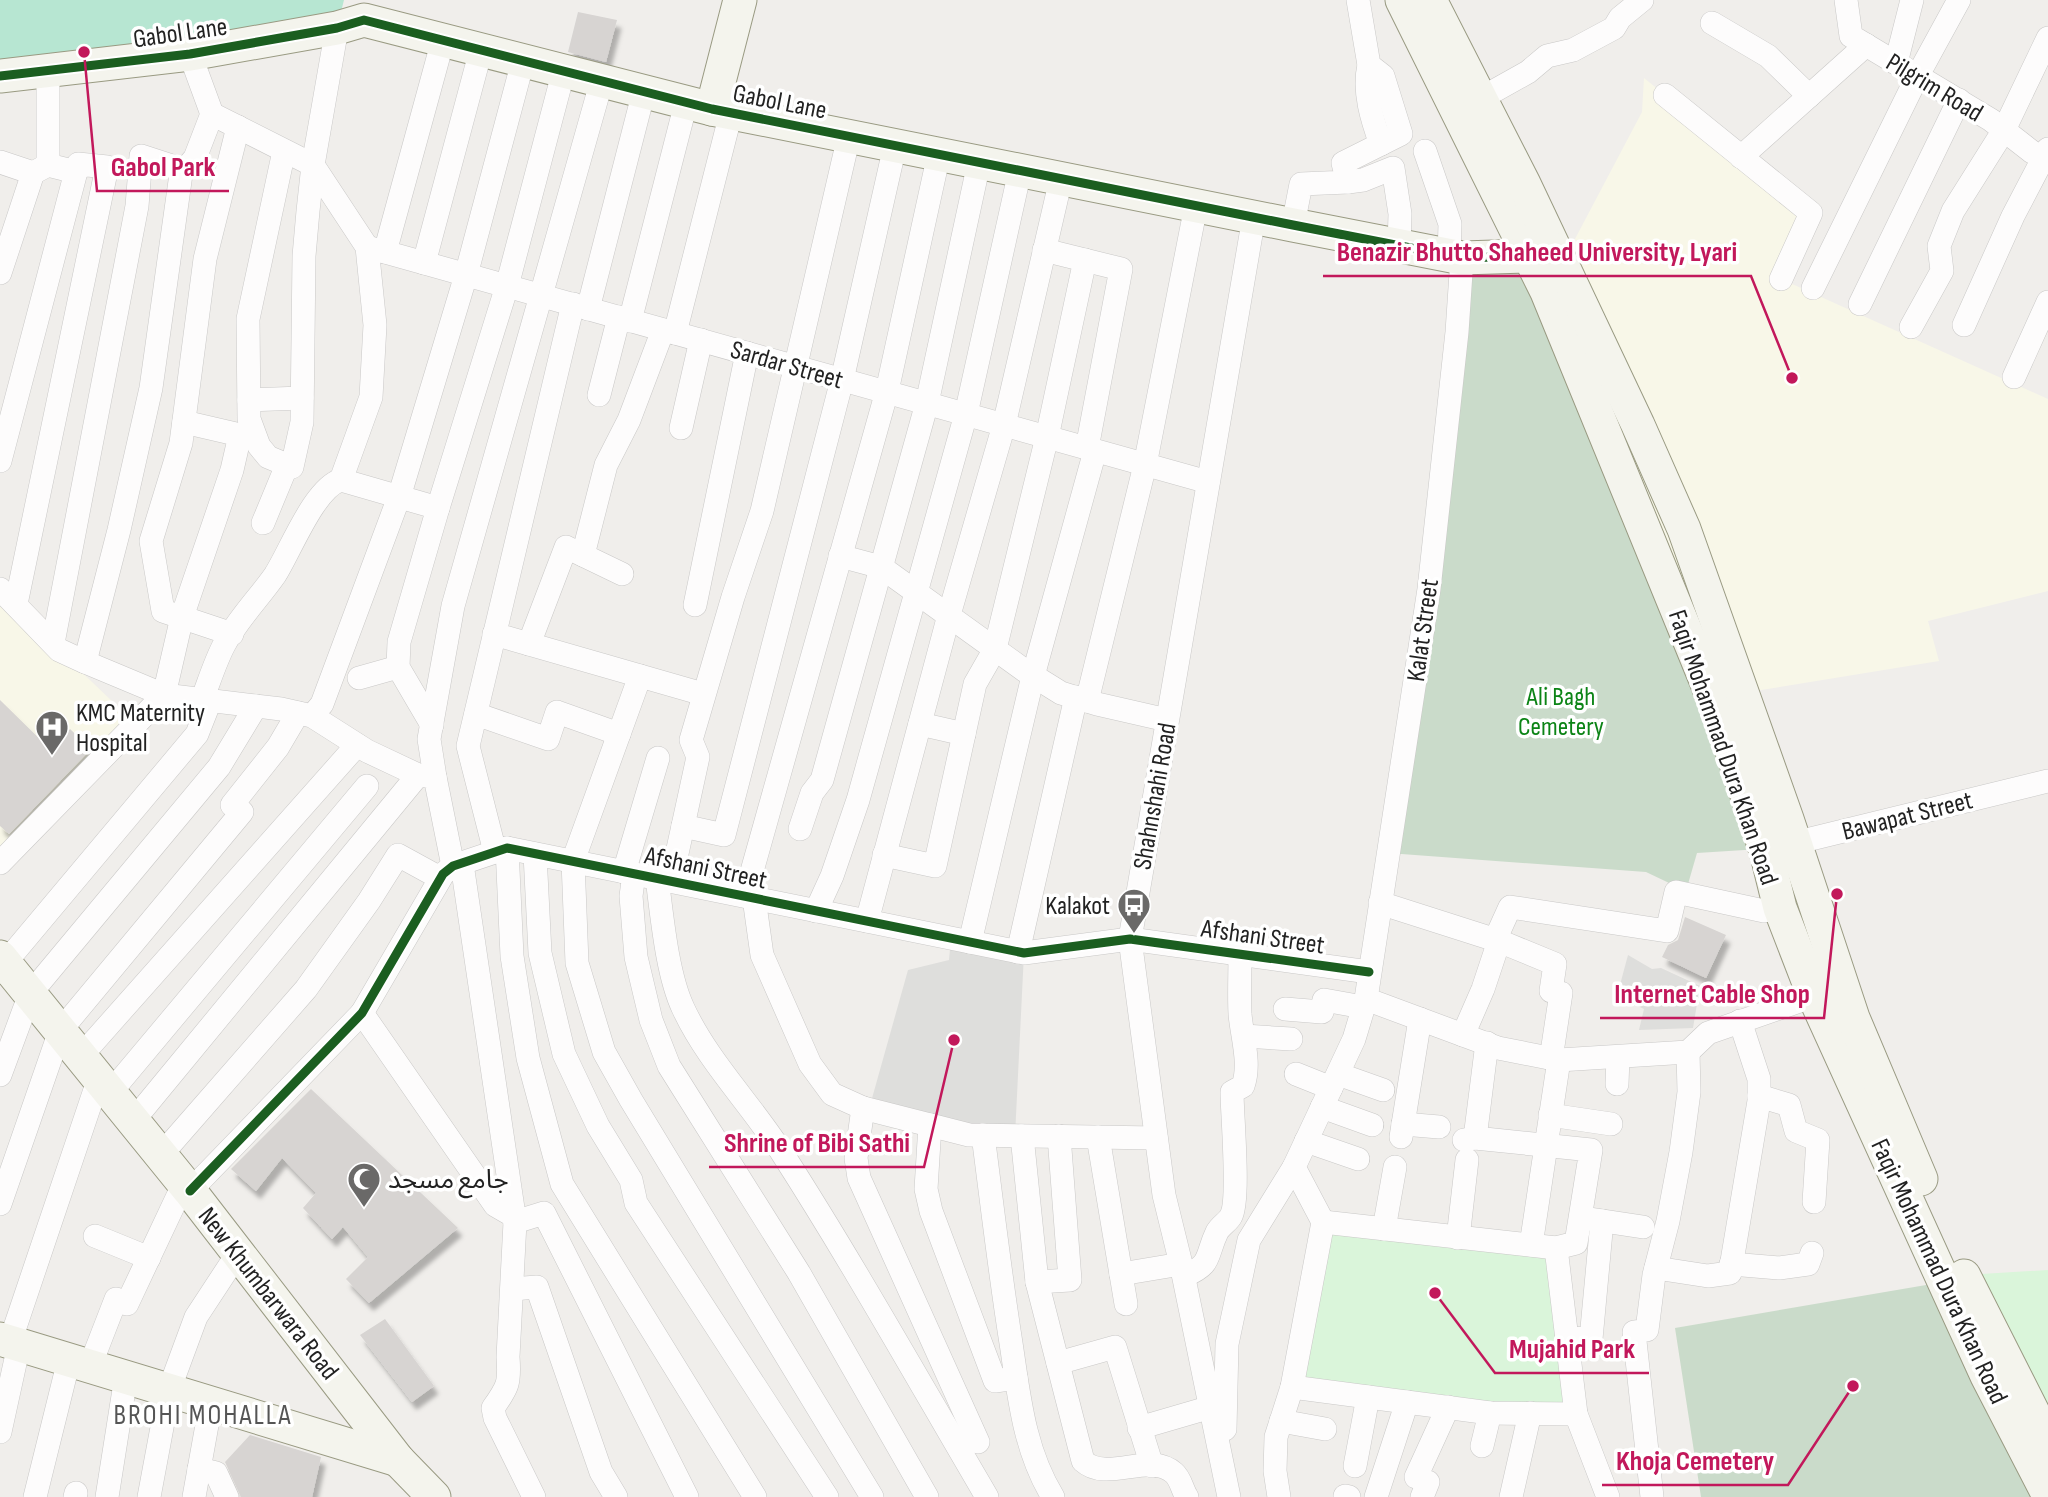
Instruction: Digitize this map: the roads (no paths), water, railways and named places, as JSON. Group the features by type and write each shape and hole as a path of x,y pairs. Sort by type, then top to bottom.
{"main road":[{"path":"710,108 740,0"},
{"name":"Faqir Mohammad Dura Khan Road","path":"1402,0 1469,105"},
{"name":"Faqir Mohammad Dura Khan Road","path":"1430,0 1469,105 1684,529 1780,847 1780,908 1814,996 1987,1376 2048,1494"},
{"name":"Gabol Lane","path":"0,76 190,54 341,14 710,108 979,163 1455,257 1542,253"},
{"name":"Faqir Mohammad Dura Khan Road","path":"1542,253 1547,292 1718,710 1780,847 1954,1256 2048,1442"},
{"path":"1630,495 1662,481"},
{"name":"New Khumbarwara Road","path":"2,964 30,994 187,1187 398,1460 434,1497"},
{"path":"10,1342 398,1460"}],"street":[{"path":"1348,182 1343,163 1401,134 1383,76 1369,65 1358,0"},
{"path":"1469,105 1528,72 1547,56 1573,50 1614,28 1620,18 1642,0"},
{"name":"Pilgrim Road","path":"1846,0 1851,36 1958,100 2032,152 2047,155"},
{"path":"1896,64 1912,0"},
{"path":"1813,288 1917,75 1959,0"},
{"path":"284,151 248,319 249,419 260,446 268,457 292,467 302,422 304,256 313,165 341,14"},
{"path":"1712,23 1768,56 1809,96"},
{"path":"1911,327 1942,271 1939,246 1953,211 2004,130 2048,38"},
{"path":"341,480 371,397 376,249 443,40"},
{"path":"1741,157 1866,45"},
{"path":"424,263 481,50"},
{"path":"85,662 119,530 151,388 181,174 195,158 212,114 190,54"},
{"path":"0,1204 242,812 232,806 305,714 322,704 399,497 466,275 523,61"},
{"path":"432,725 398,667 399,642 507,286 564,70"},
{"path":"0,273 40,169 48,71"},
{"path":"534,1497 495,1418 493,1408 508,1387 515,1219 452,869 426,776 429,738 453,606 602,80"},
{"path":"644,91 581,306 494,634 468,746 501,850 512,956 528,1058 562,1184 755,1497"},
{"path":"1665,95 1811,213 1781,279"},
{"path":"1860,304 1958,100"},
{"path":"599,395 625,319 710,108"},
{"path":"583,555 606,465 669,331 710,108"},
{"path":"212,114 313,165 376,249"},
{"path":"232,634 163,611 151,541 181,443 205,259 238,127"},
{"path":"849,136 762,511 691,740 698,757 683,826 631,896 636,957 651,1020 669,1066 799,1273 927,1497"},
{"path":"683,826 724,835 842,380 895,146"},
{"name":"Kalat Street","path":"1224,1469 1227,1344 1250,1240 1294,1167 1354,1039 1364,1003 1429,589 1457,332 1455,257 1450,224 1425,150"},
{"path":"939,154 887,391 749,897 762,955 810,1064 832,1094 863,1108 969,1135 1156,1138"},
{"path":"1964,325 2013,216 2047,155"},
{"path":"53,643 139,187 141,156 184,170"},
{"path":"0,162 76,172"},
{"path":"800,829 812,793 822,780 927,403 979,163"},
{"path":"0,461 78,164 107,167 59,399 8,596 59,650 85,662 164,695 305,714 357,745 426,776"},
{"path":"1293,225 1301,184 1363,180 1393,168 1400,214 1399,246"},
{"path":"816,911 832,876 858,800 966,414 1020,171"},
{"path":"867,921 949,615 1004,425 1060,179"},
{"path":"104,181 139,187"},
{"path":"1018,952 1081,699 1145,465 1196,206"},
{"name":"Shahnshahi Road","path":"1224,1469 1164,1195 1130,939 1254,217"},
{"name":"Sardar Street","path":"376,249 1208,482"},
{"path":"970,942 1033,676 1091,449 1121,269 1044,250"},
{"path":"884,855 935,866 975,684 995,649 1047,437 1084,260"},
{"path":"2014,377 2048,302"},
{"path":"681,428 701,340"},
{"path":"695,605 747,353"},
{"path":"249,400 302,398"},
{"path":"59,399 97,408"},
{"path":"0,863 164,695 182,617 232,470 240,435 184,422"},
{"path":"263,523 286,465"},
{"path":"2,964 197,734 224,644 277,572 295,535 333,482 341,480 438,508"},
{"path":"119,530 151,541"},
{"path":"529,644 566,547 622,574"},
{"path":"841,556 881,567 1033,676 1061,693 1167,720"},
{"path":"494,634 704,694"},
{"path":"359,678 398,667"},
{"path":"640,676 573,861 577,963 604,1052 872,1497"},
{"path":"0,1075 30,994 219,767 256,706"},
{"path":"475,714 548,739 557,712 619,734"},
{"path":"920,724 964,734"},
{"path":"0,1432 10,1342 88,1065 287,824 357,745"},
{"path":"658,758 646,876 681,1005 705,1050 766,1127 820,1213 986,1497"},
{"path":"133,1121 426,776"},
{"name":"Bawapat Street","path":"1780,847 2048,781"},
{"path":"88,1065 316,846 367,786"},
{"path":"287,824 316,846"},
{"path":"161,1155 306,989 369,901 397,855 452,869 501,850"},
{"name":"Afshani Street","path":"501,850 535,853 1018,952 1130,939 1369,972"},
{"path":"535,853 540,953 564,1054 598,1126 631,1180 636,1203 827,1497"},
{"path":"35,1497 79,1363 116,1299 127,1304 187,1187 362,1013 452,869"},
{"path":"1463,1035 1483,989 1510,907 1668,931 1676,892 1764,911 1780,908"},
{"path":"1380,903 1497,941 1555,964 1551,991 1561,993 1550,1115 1531,1245"},
{"path":"1121,1274 1201,1269 1218,1230 1231,1216 1235,1192 1232,1092 1244,1086 1246,1079 1240,954"},
{"path":"1285,1009 1322,1012 1324,1000 1364,1003 1420,1019 1487,1044 1555,1059 1688,1052 1708,1033 1814,996"},
{"path":"362,1013 495,1205 515,1219 544,1213 687,1497"},
{"path":"1420,1019 1402,1130 1439,1127"},
{"path":"1656,1268 1709,1276 1730,1273 1759,1096 1759,1079 1740,1021"},
{"path":"1244,1036 1291,1039"},
{"path":"1458,1238 1469,1146 1487,1044"},
{"path":"1652,1497 1634,1332 1647,1330 1656,1268 1681,1152 1689,1092 1688,1052"},
{"path":"1617,1084 1618,1056"},
{"path":"1296,1074 1330,1090 1372,1125"},
{"path":"1330,1090 1383,1090"},
{"path":"1759,1096 1789,1105 1796,1131 1818,1140 1814,1202"},
{"path":"863,1108 856,1158 859,1178 978,1442"},
{"path":"1550,1115 1611,1124"},
{"path":"930,1125 926,1189 932,1211 995,1381 1016,1378"},
{"path":"983,1135 1023,1424 1042,1479 1053,1497"},
{"path":"1022,1136 1037,1282 1083,1461 1097,1469 1152,1466 1172,1471 1178,1478 1183,1496"},
{"path":"1037,1282 1070,1280 1059,1136"},
{"path":"1098,1137 1126,1304"},
{"path":"1306,1141 1358,1158"},
{"path":"1469,1146 1591,1150 1591,1339 1567,1338"},
{"path":"1283,1496 1275,1471 1276,1437 1292,1387 1323,1222 1294,1167"},
{"path":"1384,1229 1395,1167"},
{"path":"1591,1220 1643,1227"},
{"path":"1323,1222 1556,1248 1576,1242 1591,1220"},
{"path":"94,1236 149,1258"},
{"path":"1556,1248 1576,1414 1608,1497"},
{"path":"149,1497 169,1390 196,1317 238,1253"},
{"path":"1731,1264 1779,1268 1808,1264 1812,1253"},
{"path":"512,1289 537,1287 601,1472 615,1497"},
{"path":"1058,1363 1115,1347 1152,1466"},
{"path":"107,1497 126,1377"},
{"path":"1292,1387 1490,1413 1576,1414"},
{"path":"1355,1466 1368,1397"},
{"path":"1376,1497 1408,1402"},
{"path":"194,1497 211,1403"},
{"path":"1139,1429 1211,1407"},
{"path":"1422,1497 1428,1482 1416,1477 1448,1407"},
{"path":"1482,1446 1490,1413"},
{"path":"1511,1497 1530,1413"},
{"path":"1281,1421 1325,1429"},
{"path":"199,1469 216,1473 227,1497"},
{"path":"1224,1469 1229,1497"}],"place":[{"name":"Gabol Park","path":"84,52"},
{"name":"Benazir Bhutto Shaheed University, Lyari","path":"1792,378"},
{"name":"KMC Maternity Hospital","path":"52,757"},
{"name":"Internet Cable Shop","path":"1837,894"},
{"name":"Kalakot","path":"1134,935"},
{"name":"Shrine of Bibi Sathi","path":"954,1040"},
{"name":"جامع مسجد","path":"364,1209"},
{"name":"Mujahid Park","path":"1435,1293"},
{"name":"Khoja Cemetery","path":"1853,1386"}],"district":[{"name":"BROHI MOHALLA","path":"203,1414"}],"park label":[{"name":"Ali Bagh Cemetery","path":"1561,711"}]}
